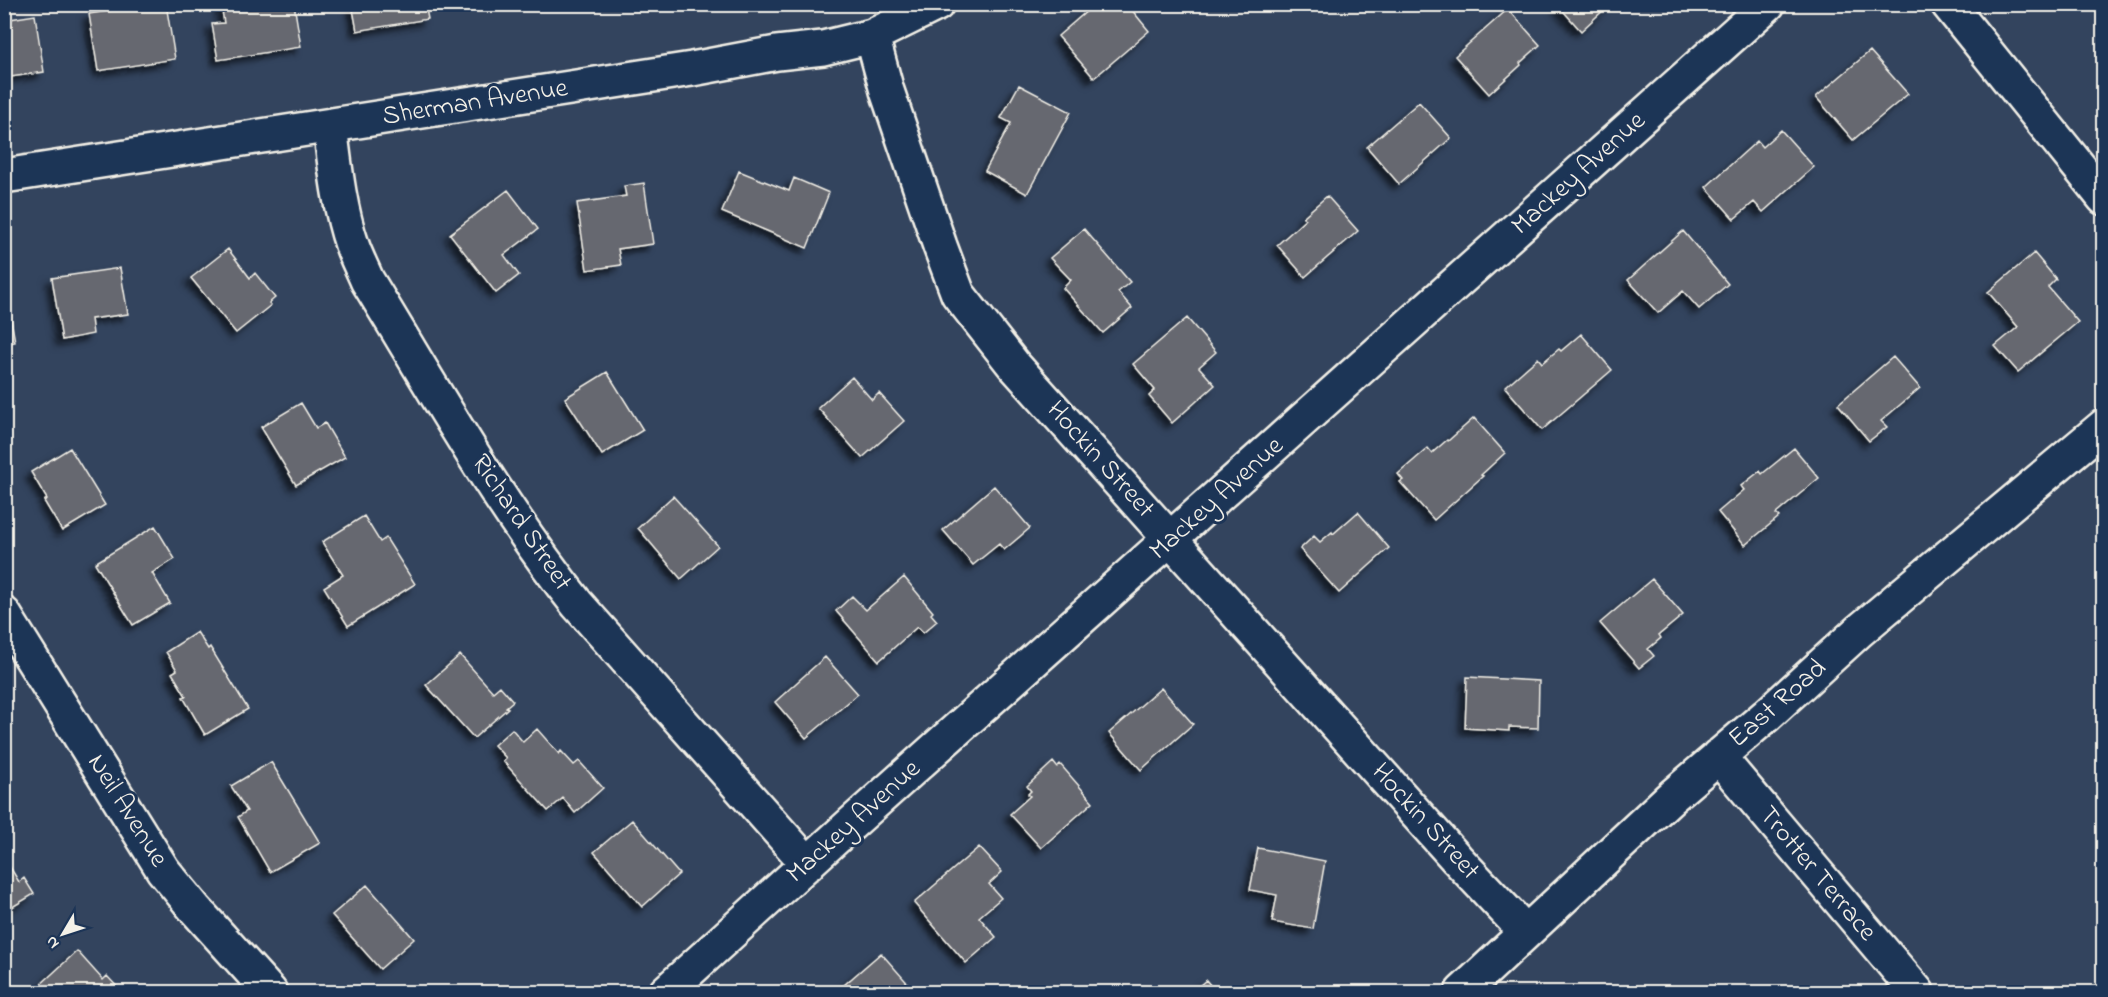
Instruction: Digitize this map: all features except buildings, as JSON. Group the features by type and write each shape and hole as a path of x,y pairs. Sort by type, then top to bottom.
{"street":[{"name":"Sherman Avenue","path":"4,176 692,69 777,53 823,48 872,36 937,4"},
{"name":"Mackey Avenue","path":"666,993 869,808 1768,4"},
{"path":"1948,4 2103,198"},
{"name":"Hockin Street","path":"872,36 887,91 939,246 958,294 1013,364 1457,859 1526,932"},
{"name":"Richard Street","path":"330,126 346,224 352,246 367,280 511,515 577,604 808,864"},
{"name":"East Road","path":"1462,993 1718,756 1767,715 1859,631 2103,426"},
{"name":"Neil Avenue","path":"4,614 163,870 270,993"},
{"name":"Trotter Terrace","path":"1718,756 1917,993"}]}
